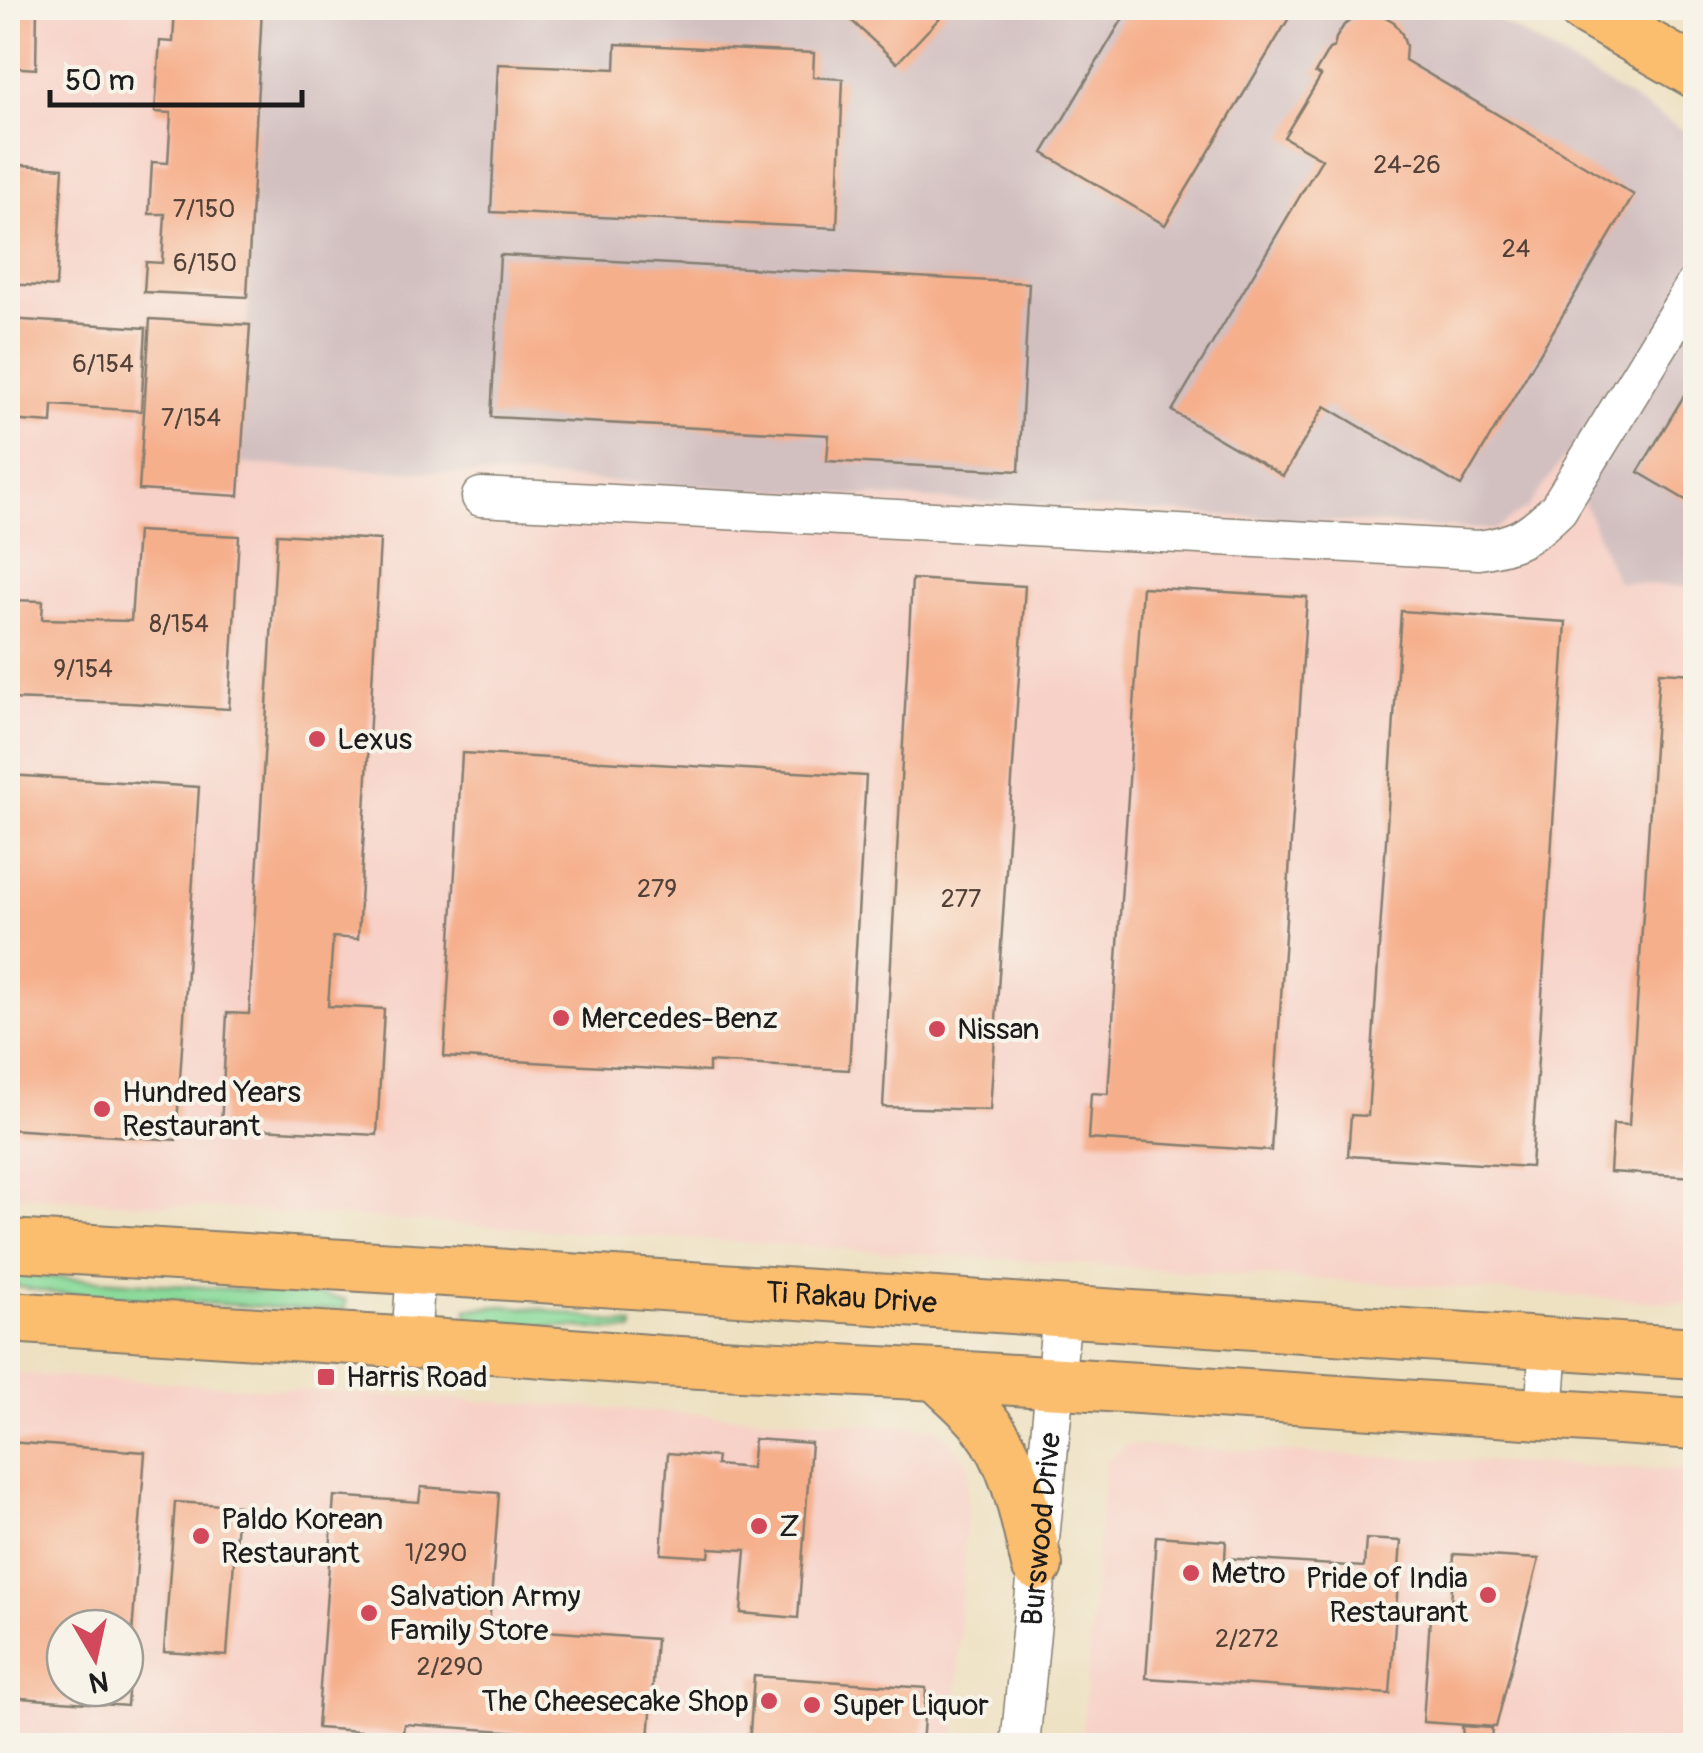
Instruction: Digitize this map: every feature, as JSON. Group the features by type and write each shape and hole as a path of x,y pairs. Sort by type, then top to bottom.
{"main road":[{"path":"1583,8 1696,74"},
{"name":"Ti Rakau Drive","path":"8,1245 1696,1353"},
{"path":"8,1317 1696,1424"},
{"path":"937,1376 996,1439 1014,1474 1037,1564"}],"street":[{"path":"481,497 1479,550 1504,546 1533,533 1558,510 1696,284"},
{"path":"412,1343 416,1270"},
{"name":"Burswood Drive","path":"1020,1746 1062,1312"},
{"path":"1544,1414 1550,1344"}],"shaded area":[{"path":"8,8 262,8 241,464 1494,530 1527,508 1565,456 1617,582 1695,588 1695,1304 8,1195"},
{"path":"262,8 1479,8 1695,137 1695,588 1617,582 1565,456 1527,508 1494,530 241,464"},
{"path":"8,1373 936,1428 969,1466 954,1745 8,1745"},
{"path":"1126,1445 1695,1471 1695,1745 1081,1746 1105,1462"}],"green space":[{"path":"8,1274 321,1295 346,1300 345,1309 308,1310 53,1293 8,1285"},
{"path":"503,1306 633,1326 632,1331 468,1319 467,1309"}],"building":[{"path":"8,8 37,8 36,69 8,67"},
{"path":"175,8 262,8 247,297 144,292 146,262 162,263 165,214 149,214 152,162 168,163 171,113 155,112 160,41 173,42"},
{"path":"838,8 949,8 897,63"},
{"path":"1129,8 1295,8 1165,225 1043,153"},
{"path":"1370,15 1394,22 1406,46 1405,60 1634,195 1461,486 1325,406 1283,476 1172,411 1322,159 1284,137 1321,76 1315,73 1344,25 1357,16"},
{"path":"616,44 814,53 813,77 843,79 837,228 491,212 498,64 615,69"},
{"path":"8,164 63,168 56,287 8,284"},
{"path":"500,255 1029,283 1019,471 827,461 829,435 491,417"},
{"path":"8,319 146,328 141,411 53,405 52,423 8,420"},
{"path":"150,319 250,325 239,496 139,490"},
{"path":"1688,389 1696,394 1696,506 1638,472"},
{"path":"137,531 239,536 229,709 8,699 8,600 43,601 42,619 131,621"},
{"name":"Lexus","path":"277,534 380,540 358,939 333,937 328,1006 384,1009 377,1135 221,1127 227,1013 249,1014"},
{"path":"912,579 1025,586 990,1110 883,1107"},
{"path":"1142,587 1307,597 1271,1151 1088,1139 1091,1093 1108,1094"},
{"path":"1401,611 1566,622 1531,1167 1348,1156 1351,1115 1368,1116"},
{"path":"1659,672 1696,674 1696,1177 1610,1172 1613,1124 1629,1125"},
{"path":"462,753 866,776 849,1070 709,1062 709,1072 444,1057"},
{"path":"8,775 199,787 176,1140 8,1129"},
{"path":"754,1439 811,1443 798,1618 741,1613 746,1550 710,1548 709,1557 661,1554 668,1453 717,1457 716,1465 751,1468"},
{"path":"8,1442 145,1452 134,1608 45,1608 45,1700 8,1697"},
{"path":"421,1487 499,1493 489,1627 656,1639 649,1741 404,1724 403,1734 317,1728 334,1496 419,1502"},
{"path":"175,1502 238,1506 227,1656 164,1652"},
{"path":"1156,1536 1226,1541 1225,1558 1364,1567 1366,1539 1401,1541 1390,1694 1146,1678"},
{"path":"1454,1554 1539,1559 1496,1727 1423,1722 1431,1602 1451,1604"},
{"path":"754,1676 926,1688 922,1746 749,1746"},
{"path":"1462,1726 1492,1728 1491,1742 1476,1741 1475,1746 1464,1746"}],"place":[{"name":"Lexus","path":"317,739"},
{"name":"Mercedes-Benz","path":"561,1018"},
{"name":"Nissan","path":"937,1029"},
{"name":"Hundred Years Restaurant","path":"102,1109"},
{"name":"Harris Road","path":"326,1377"},
{"name":"Z","path":"759,1526"},
{"name":"Paldo Korean Restaurant","path":"201,1536"},
{"name":"Metro","path":"1191,1573"},
{"name":"Pride of India Restaurant","path":"1488,1595"},
{"name":"Salvation Army Family Store","path":"369,1613"},
{"name":"The Cheesecake Shop","path":"769,1701"},
{"name":"Super Liquor","path":"812,1705"}]}
